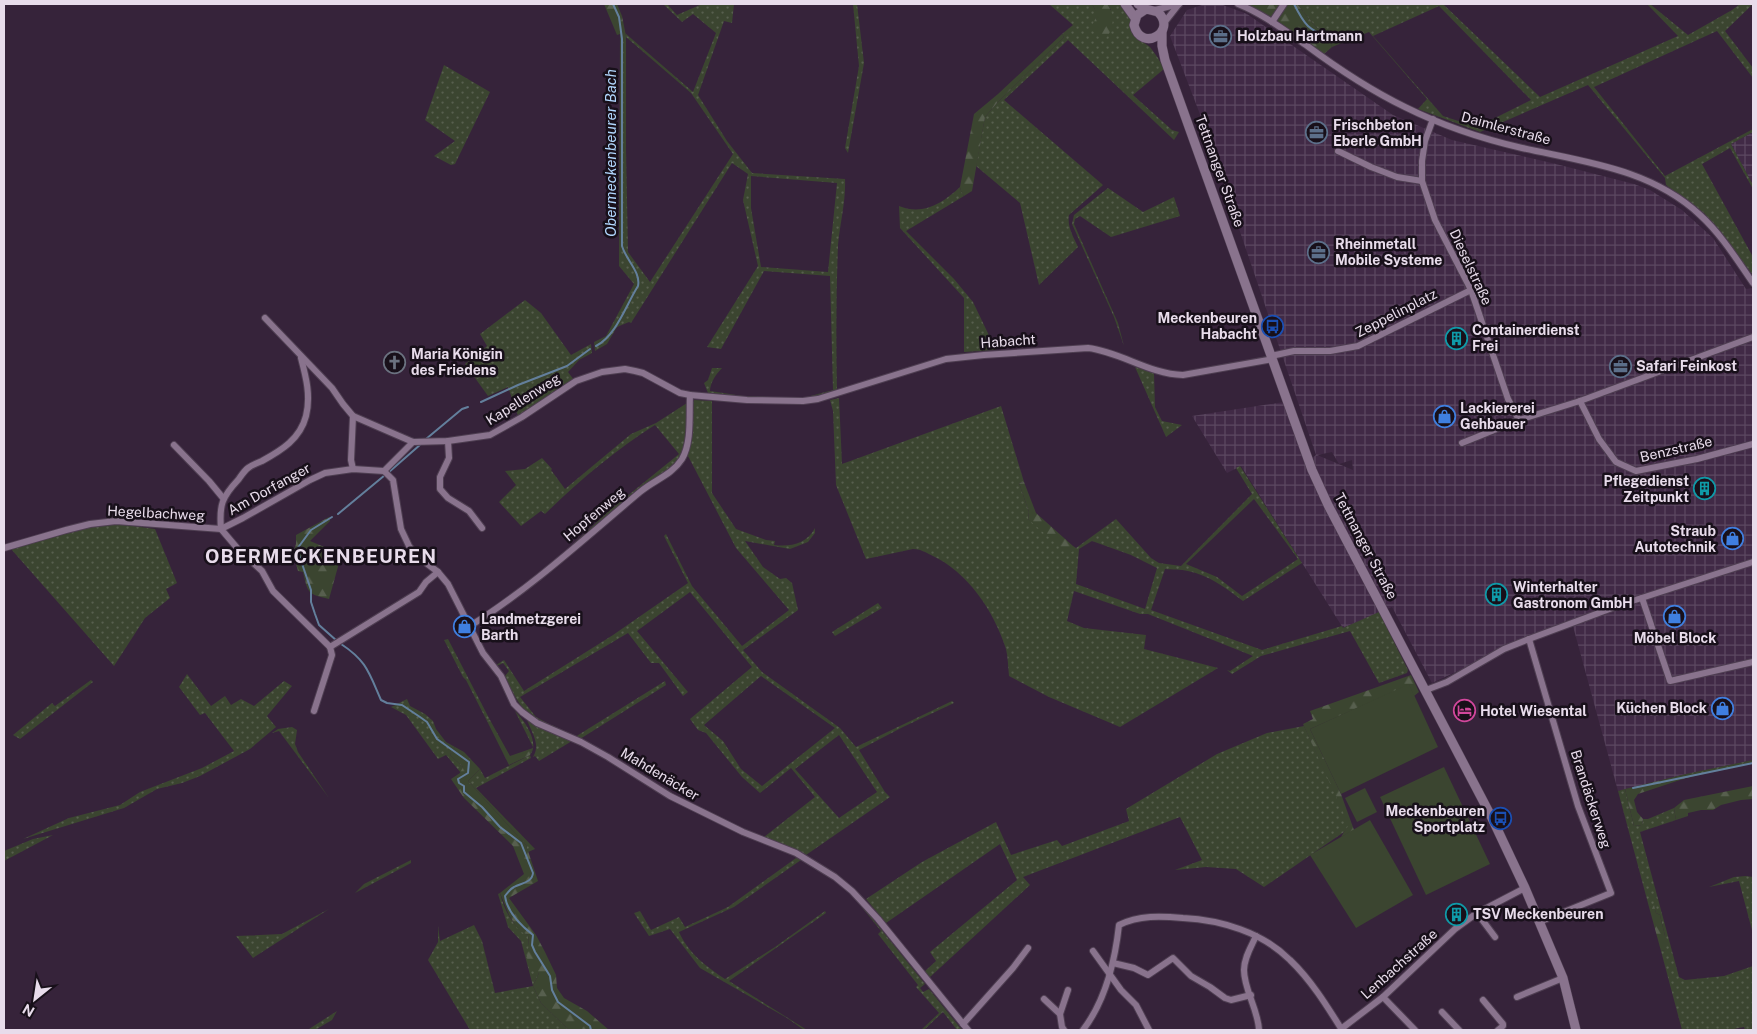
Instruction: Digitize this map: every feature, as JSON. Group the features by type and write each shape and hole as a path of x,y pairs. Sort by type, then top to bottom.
{"main road":[{"path":"1125,4 1135,18"},
{"path":"1138,4 1150,9 1161,14 1163,27 1156,37 1148,39 1136,32 1134,25 1135,18 1139,12 1150,9"},
{"name":"Tettnanger Straße","path":"1163,27 1162,46 1165,60 1306,454 1328,505 1491,816 1525,888 1563,978 1576,1030"},
{"name":"Tettnanger Straße","path":"1148,39 1165,60"}],"street":[{"path":"1150,9 1179,4"},
{"path":"1163,27 1179,4"},
{"name":"Daimlerstraße","path":"1238,4 1272,22 1371,89 1433,120 1522,148 1616,168 1657,185 1700,214 1724,242 1753,283"},
{"path":"1272,22 1284,4"},
{"name":"Dieselstraße","path":"1433,120 1425,141 1422,181 1435,220 1471,290 1508,399 1518,420"},
{"path":"1338,151 1397,178 1422,181"},
{"name":"Zeppelinplatz","path":"1272,358 1294,351 1330,351 1358,346 1471,290"},
{"name":"Kapellenweg","path":"265,318 301,358 332,388 353,416 415,442 448,441 490,435 522,417 576,381 602,372 634,371 643,373 670,389 690,395 747,400"},
{"path":"1462,443 1518,420 1580,401 1753,337"},
{"name":"Habacht","path":"747,400 783,402 818,399 946,359 984,355 1088,348 1120,356 1154,370 1174,375 1183,375 1272,358"},
{"path":"221,529 220,511 227,491 248,468 280,451 298,435 306,417 308,406 307,384 301,358"},
{"name":"Hopfenweg","path":"470,626 489,614 560,560 643,490 674,468 682,459 685,451 690,395"},
{"name":"Benzstraße","path":"1580,401 1599,439 1616,462 1636,471 1753,444"},
{"path":"353,416 351,460 353,469"},
{"path":"448,441 449,458 440,477 440,489 448,498 469,511 482,528"},
{"path":"314,711 336,644 418,592 438,572 409,546 401,529 394,486 386,472 415,442"},
{"path":"174,445 223,498"},
{"name":"Am Dorfanger","path":"336,644 273,591 262,571 238,549 221,529 325,473 353,469 386,472"},
{"name":"Hegelbachweg","path":"4,548 90,524 116,521 221,529"},
{"path":"1426,690 1447,682 1504,649 1529,639 1642,598 1753,562"},
{"name":"Mahdenäcker","path":"438,572 448,584 483,653 501,676 514,704 528,717 543,726 581,742 670,796 735,828 796,853 814,863 852,891 878,919 968,1030"},
{"path":"1642,598 1670,681 1753,662"},
{"name":"Brandäckerweg","path":"1529,639 1578,806 1611,893 1540,922"},
{"name":"Lenbachstraße","path":"1342,1030 1383,997 1455,930 1477,913 1525,888"},
{"path":"1477,913 1495,937"},
{"path":"1083,1030 1094,1016 1110,973 1119,925 1139,918 1164,916 1204,919 1233,926 1274,946 1291,960 1323,999 1342,1030"},
{"path":"1256,936 1247,954 1244,969 1258,1018 1259,1030"},
{"path":"963,1024 1013,968 1028,948"},
{"path":"1093,952 1121,990 1136,1005 1149,1030"},
{"path":"1113,963 1134,968 1148,975 1173,958 1190,976 1225,998 1231,1000 1251,995"},
{"path":"1517,997 1563,978"},
{"path":"1064,1030 1060,1014 1068,990"},
{"path":"1383,997 1415,1030"},
{"path":"1044,999 1060,1014"},
{"path":"1483,1000 1504,1024 1498,1030"},
{"path":"1442,1012 1459,1030"}],"shaded area":[{"path":"1205,4 1223,5 1247,14 1393,115 1452,140 1556,164 1634,184 1650,190 1682,210 1713,238 1746,289 1753,288 1753,760 1618,791 1571,619 1432,683 1392,607 1343,628 1241,466 1227,473 1192,416 1284,402 1307,462 1316,455 1201,117 1170,36 1187,10","holes":["1332,452 1339,464 1352,460 1353,470 1317,455"]},
{"path":"1753,132 1753,185 1731,144"}],"green space":[{"path":"604,4 617,4 622,16 626,36 617,35"},
{"path":"663,4 667,4 677,15 702,4 734,4 732,23 724,21 698,95 727,141 752,173 845,179 844,204 838,245 836,318 837,392 805,398 833,390 830,276 764,271 721,349 707,347 758,266 743,200 748,174 732,163 631,323 629,322 617,327 607,344 595,351 594,342 606,336 634,284 619,266 620,34 626,35 625,33 693,92 716,33 693,14 682,22","holes":["626,37 691,93 733,154 650,282 628,252","751,176 837,183 828,272 761,267 751,208"]},
{"path":"853,4 857,4 864,63 848,153 845,148 859,66"},
{"path":"1049,4 1092,4 1097,13 1095,21 1111,10 1107,4 1121,4 1130,18 1130,29 1133,35 1150,47 1164,69 1133,95 1172,130 1179,132 1174,140 1068,40 1004,100 1103,185 1069,215 1072,235 1078,247 1039,285 1020,203 976,166 985,117 1064,37 1062,34 1073,25"},
{"path":"1092,4 1107,4 1112,13 1110,33 1103,41 1090,28 1096,16"},
{"path":"1247,4 1297,4 1316,27 1333,39 1332,47 1324,54 1268,15"},
{"path":"1297,4 1443,4 1540,97 1678,36 1647,4 1650,4 1688,35 1740,4 1753,4 1725,31 1753,68 1753,78 1717,31 1594,87 1665,176 1753,129 1753,132 1731,144 1753,185 1753,189 1730,148 1702,164 1753,257 1753,275 1704,213 1666,185 1665,178 1588,85 1480,132 1418,109 1427,99 1369,32 1332,47 1333,39 1316,27","holes":["1439,6 1531,100 1477,127 1443,116 1373,36"]},
{"path":"1062,34 1064,37 985,117 972,191 964,196 960,187 974,114"},
{"path":"444,65 490,92 455,164 451,165 434,156 455,141 425,120"},
{"path":"960,187 964,196 906,231 954,279 973,302 996,350 964,352 964,298 900,228 899,206 916,210 924,209 940,203"},
{"path":"1108,188 1143,212 1174,197 1180,216 1111,237 1080,216 1075,219 1074,224 1118,323 1124,346 1114,317 1072,224 1074,215"},
{"path":"525,300 541,313 571,355 591,344 592,353 579,360 568,372 574,380 518,416 508,387 488,396 465,364 487,346 480,334"},
{"path":"1135,367 1154,373 1155,407 1162,421 1182,425 1166,437"},
{"path":"712,368 722,368 714,379 710,391 743,396 801,398 722,396 708,393 704,383 708,380"},
{"path":"839,398 842,464 1001,406 1024,482 1019,483 1029,512 1028,519 1073,551 1073,546 1076,548 1116,519 1151,558 1159,563 1181,566 1252,494 1236,468 1240,466 1302,563 1243,601 1217,583 1196,573 1185,570 1165,569 1151,610 1262,650 1342,626 1343,628 1379,612 1408,670 1407,673 1379,683 1350,631 1261,656 1232,674 1227,670 1230,671 1253,656 1148,614 1140,614 1074,591 1067,621 1084,628 1146,635 1144,649 1218,668 1120,727 1049,697 1009,676 1006,649 987,607 968,582 944,562 916,549 866,559 836,485 833,411 830,400","holes":["1254,499 1298,559 1242,596 1217,577 1186,564","1092,541 1131,555 1157,568 1145,609 1076,584 1079,549"]},
{"path":"694,400 712,401 712,493 736,529 766,540 775,541 774,545 792,545 803,541 815,528 815,533 808,542 790,549 745,541 763,567 780,579 786,578 792,583 798,610 743,650 762,672 840,728 856,747 952,701 954,703 859,750 890,797 806,855 764,837 815,797 791,768 760,793 742,777 706,733 698,730 690,719 752,667 690,592 637,631 688,692 683,696 659,663 651,663 628,633 520,697 536,717 549,724 544,724 524,709 516,699 505,676 509,671 503,663 496,665 504,660 524,691 613,635 688,583 664,536 666,534 692,586 742,646 789,610 736,548 687,454 691,406","holes":["761,676 835,728 762,786 741,769 723,741 704,725","839,735 877,792 839,818 795,769"]},
{"path":"687,403 686,436 682,452 673,467 574,546 573,544 610,510 679,454 655,425 598,466 545,514 541,511 521,526 499,502 516,485 505,471 525,469 542,458 565,489 631,434 656,423"},
{"path":"1024,482 1036,513 1073,546 1073,551 1068,554 1028,519 1029,512 1019,483"},
{"path":"329,517 330,521 310,541 329,549 333,559 339,563 329,599 310,592 303,572 298,571 293,553 296,535"},
{"path":"103,525 126,525 155,529 177,583 166,589 170,598 145,618 114,666 11,549 71,531"},
{"path":"878,603 882,608 835,636 832,632"},
{"path":"448,639 490,720 487,721 463,677 444,640"},
{"path":"187,674 211,706 225,696 231,705 241,699 254,706 284,681 292,686 267,716 276,727 250,749 200,776 157,789 124,808 23,839 69,818 120,805 140,792 202,768 234,751 205,713 200,715 179,687"},
{"path":"1411,675 1419,692 1414,696 1409,685 1310,729 1341,794 1354,830 1341,837 1349,825 1303,724 1313,719 1310,711"},
{"path":"91,680 93,682 20,739 13,735 52,703 55,706"},
{"path":"665,681 666,685 580,739 575,737"},
{"path":"1409,684 1438,747 1341,794 1310,729"},
{"path":"407,699 410,706 433,721 436,729 446,742 455,747 450,755 463,767 461,773 446,755 438,759 406,715 391,707"},
{"path":"515,711 530,732 533,747"},
{"path":"490,720 510,756 533,748 530,755 509,765 487,721"},
{"path":"527,720 572,741 539,761 535,756 533,757 536,743"},
{"path":"552,725 574,737 549,726"},
{"path":"1304,726 1350,825 1344,832 1264,887 1236,869 1206,867 1175,870 1202,860 1180,817 1023,877 1030,885 929,978 924,973 936,961 930,952 1017,880 1000,844 886,923 866,899 922,862 996,822 1011,855 1057,840 1062,846 1129,821 1126,809 1217,754 1267,733"},
{"path":"292,727 297,730 295,744 298,752 329,798 279,731 272,733 278,729"},
{"path":"455,747 464,752 480,769 468,781 526,845 538,881 509,898 536,935 556,975 557,988 564,998 587,1011 609,1030 569,1030 541,1003 533,986 539,973 531,969 526,954 529,946 528,935 519,931 509,915 500,893 524,874 513,846 464,798 451,779 460,773 463,767 450,755"},
{"path":"530,755 531,758 476,788 535,849 528,852 526,845 468,781 480,769 485,778"},
{"path":"1753,760 1753,762 1686,778 1686,774"},
{"path":"1444,767 1490,864 1426,895 1380,797"},
{"path":"1686,774 1686,778 1638,794 1634,800 1637,812 1643,819 1642,825 1634,826 1625,789"},
{"path":"1753,786 1753,799 1721,805 1713,810 1688,813 1688,816 1676,820 1674,808 1684,800"},
{"path":"1365,788 1377,812 1357,822 1345,798"},
{"path":"1625,789 1634,826 1642,825 1643,819 1648,819 1674,808 1676,820 1640,832 1679,977 1685,980 1724,976 1753,966 1753,1030 1745,1030 1744,1027 1729,1030 1682,1030 1661,951 1665,950 1665,936 1660,915 1656,913 1654,906 1649,907 1618,791"},
{"path":"1370,820 1413,895 1356,928 1310,855"},
{"path":"53,835 4,861 4,851 33,839"},
{"path":"796,858 801,860 734,907 679,932 687,947 725,979 775,947 825,911 826,913 729,981 807,1030 804,1030 787,1018 700,968 670,929 649,936 634,913 640,911 651,930 679,917 685,927 728,907"},
{"path":"411,860 411,863 355,893 364,884"},
{"path":"1734,877 1753,877 1753,934 1739,881 1709,887"},
{"path":"500,893 514,923 528,935 529,946 539,973 533,986 521,941 508,927 498,894"},
{"path":"852,895 925,984 920,988 923,992 929,989 962,1030 957,1030 943,1012 924,1030 921,1030 939,1013 916,987 918,985 878,934 881,931"},
{"path":"1654,905 1656,913 1660,915 1665,936 1665,950 1661,951 1649,907"},
{"path":"329,909 253,958 236,936 282,934"},
{"path":"474,925 482,941 495,993 533,986 541,1003 569,1030 470,1030 428,960 438,942 438,926 440,941"},
{"path":"337,1011 332,1020 315,1030 309,1029"}],"waterway":[{"name":"Obermeckenbeurer Bach","path":"596,346 615,328 638,286 637,276 622,246 622,39 619,17 613,4"},
{"path":"1294,4 1308,26 1331,39"},
{"name":"Obermeckenbeurer Bach","path":"481,402 567,366 590,349"},
{"name":"Obermeckenbeurer Bach","path":"426,439 462,409 468,407"},
{"name":"Obermeckenbeurer Bach","path":"389,472 421,444"},
{"name":"Obermeckenbeurer Bach","path":"338,514 385,475"},
{"name":"Obermeckenbeurer Bach","path":"332,517 311,530 297,549 311,590 311,602 319,625 337,641"},
{"name":"Obermeckenbeurer Bach","path":"341,644 362,662 381,700 387,703 402,705 420,717 427,722 437,739 469,762 468,773 458,779 459,783 464,786 464,792 482,807 500,827 521,843 533,873 531,879 513,888 505,896 508,907 519,922 533,935 532,945 550,976 552,990 558,1002 590,1026 591,1030"},
{"path":"1633,788 1753,763"}],"place":[{"name":"Holzbau Hartmann","path":"1221,36"},
{"name":"Frischbeton Eberle GmbH","path":"1317,133"},
{"name":"Rheinmetall Mobile Systeme","path":"1319,252"},
{"name":"Meckenbeuren Habacht","path":"1273,326"},
{"name":"Containerdienst Frei","path":"1456,338"},
{"name":"Maria Königin des Friedens","path":"395,362"},
{"name":"Safari Feinkost","path":"1620,366"},
{"name":"Lackiererei Gehbauer","path":"1444,416"},
{"name":"Pflegedienst Zeitpunkt","path":"1705,489"},
{"name":"Straub Autotechnik","path":"1732,539"},
{"name":"Winterhalter Gastronom GmbH","path":"1497,595"},
{"name":"Möbel Block","path":"1675,616"},
{"name":"Landmetzgerei Barth","path":"465,627"},
{"name":"Küchen Block","path":"1723,708"},
{"name":"Hotel Wiesental","path":"1464,711"},
{"name":"Meckenbeuren Sportplatz","path":"1501,819"},
{"name":"TSV Meckenbeuren","path":"1457,914"}],"district":[{"name":"OBERMECKENBEUREN","path":"321,556"}]}
